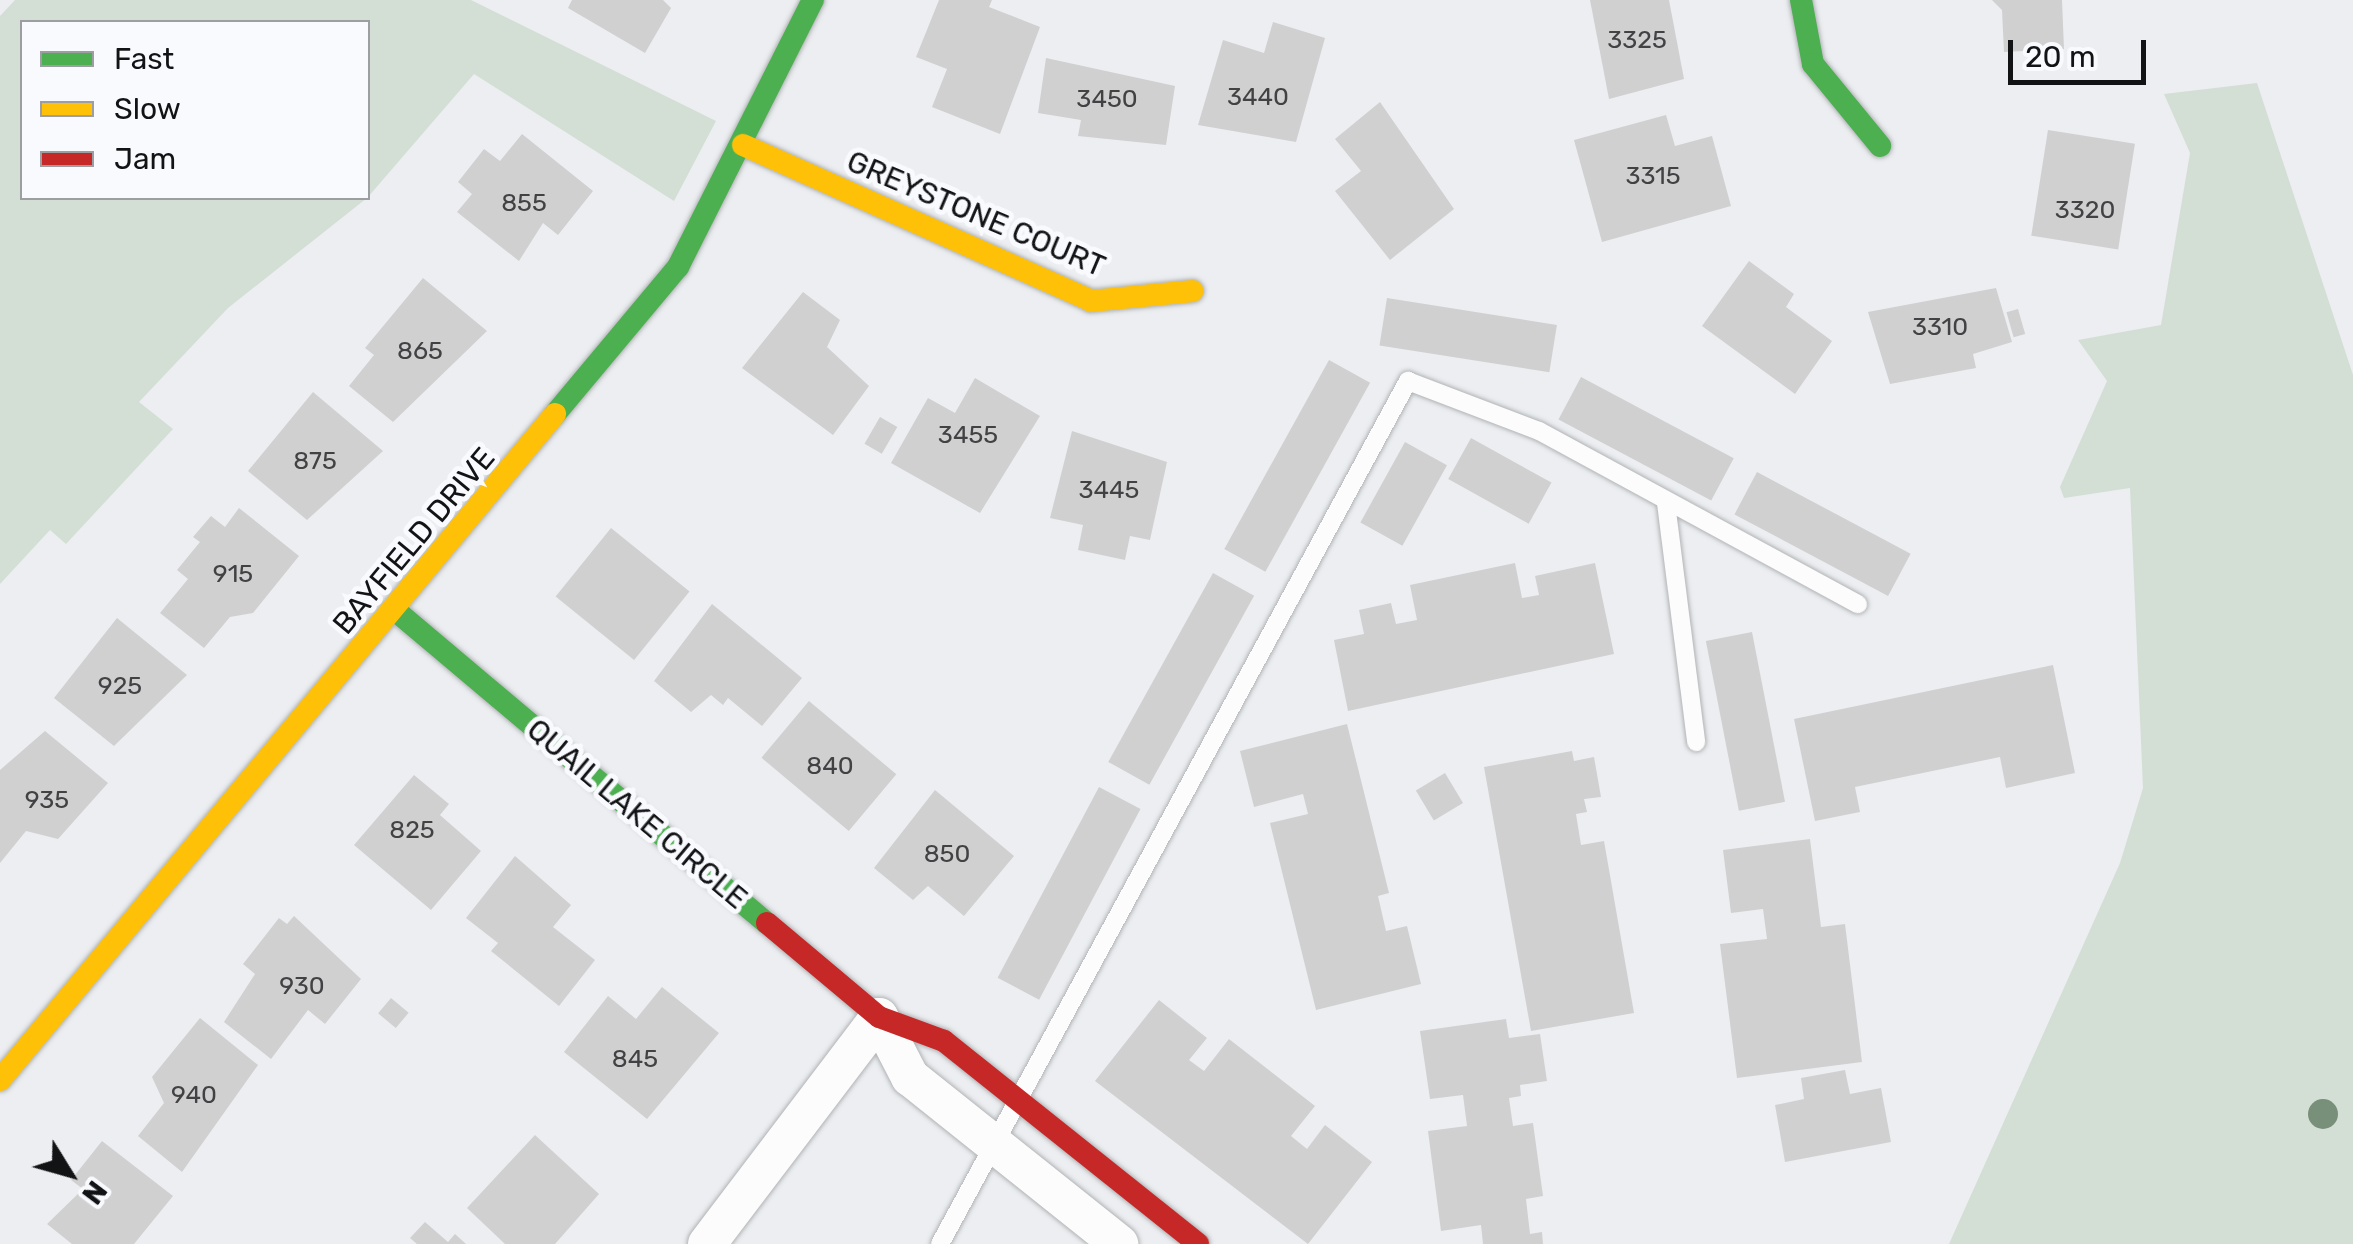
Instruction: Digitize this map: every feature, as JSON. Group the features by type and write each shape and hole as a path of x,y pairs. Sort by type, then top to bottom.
{"street":[{"name":"BAYFIELD DRIVE","path":"0,1080 396,612 678,267 813,0"},
{"path":"1801,0 1814,64 1880,146"},
{"name":"GREYSTONE COURT","path":"743,145 1091,301 1193,291"},
{"name":"QUAIL LAKE CIRCLE","path":"396,612 879,1018 944,1041 1198,1244"},
{"path":"708,1244 879,1018"},
{"name":"QUAIL LAKE CIRCLE","path":"879,1018 910,1077 1119,1244"}],"lane":[{"path":"940,1244 1014,1098 1408,381 1539,431 1858,604"},
{"path":"1666,503 1696,742"}],"shaded area":[{"path":"15,0 471,0 716,121 674,201 474,74 370,195 370,20 20,20 20,200 364,200 228,308 139,402 173,429 66,544 50,530 0,584 0,16"},
{"path":"2257,83 2353,375 2353,1244 1949,1244 2120,863 2143,788 2130,488 2064,498 2060,487 2107,381 2078,340 2161,325 2190,153 2164,94"}],"building":[{"path":"572,0 663,0 671,8 645,53 568,8"},
{"path":"939,0 992,0 989,7 1040,27 1000,134 932,107 947,69 916,57"},
{"path":"1590,0 1669,0 1684,79 1609,99"},
{"path":"1992,0 2062,0 2064,49 2004,52 2002,10"},
{"path":"1273,22 1325,38 1296,142 1198,125 1223,40 1264,53"},
{"path":"1046,58 1175,86 1166,145 1078,136 1081,120 1038,113"},
{"path":"1380,102 1454,209 1390,260 1335,191 1361,171 1335,139"},
{"path":"1666,115 1675,146 1712,136 1731,206 1602,242 1574,140"},
{"path":"2048,130 2135,144 2118,249 2031,236"},
{"path":"522,134 593,191 558,235 543,223 519,261 457,212 472,194 458,182 484,149 500,161"},
{"path":"1749,261 1794,294 1786,307 1832,341 1795,394 1702,326"},
{"path":"423,278 487,331 393,422 349,386 374,355 365,348"},
{"path":"1996,288 2012,342 1973,354 1976,368 1890,384 1868,312"},
{"path":"803,292 840,320 827,347 869,386 833,435 742,368"},
{"path":"1387,298 1557,325 1549,372 1379,345"},
{"path":"2018,309 2025,334 2014,337 2006,312"},
{"path":"1329,360 1370,383 1265,572 1224,549"},
{"path":"1581,377 1734,458 1711,501 1558,419"},
{"path":"975,378 1040,416 980,513 891,463 928,398 955,413"},
{"path":"313,392 383,451 307,520 248,471"},
{"path":"880,417 897,427 882,454 864,444"},
{"path":"1072,431 1167,462 1150,540 1130,536 1125,560 1078,550 1083,525 1050,518"},
{"path":"1471,438 1551,483 1529,524 1448,479"},
{"path":"1405,442 1447,465 1402,546 1360,522"},
{"path":"1757,472 1911,554 1888,596 1734,514"},
{"path":"239,508 299,556 253,613 230,617 204,648 160,613 188,579 177,570 200,542 193,537 211,516 225,527"},
{"path":"611,528 689,592 634,660 556,596"},
{"path":"1515,563 1522,598 1539,595 1535,576 1595,563 1614,654 1348,711 1334,640 1364,634 1359,610 1391,603 1396,624 1417,620 1410,585"},
{"path":"1213,573 1254,596 1149,785 1108,762"},
{"path":"712,604 802,678 762,726 728,698 723,705 711,695 691,712 654,681"},
{"path":"117,618 187,675 114,746 54,698"},
{"path":"1752,632 1785,802 1739,811 1706,641"},
{"path":"2053,665 2075,773 2006,788 2000,757 1855,787 1860,812 1815,821 1794,719"},
{"path":"809,701 896,774 849,831 761,758"},
{"path":"1347,724 1389,893 1378,896 1386,931 1407,926 1421,984 1316,1010 1270,823 1308,814 1303,794 1254,807 1240,751"},
{"path":"45,731 108,783 58,839 26,831 0,863 0,770"},
{"path":"1572,751 1574,761 1594,757 1601,797 1584,799 1587,812 1576,814 1581,845 1604,841 1634,1013 1531,1031 1484,767"},
{"path":"1445,773 1463,803 1434,821 1416,791"},
{"path":"414,775 449,804 440,815 481,851 431,910 354,845"},
{"path":"1099,787 1140,809 1039,1000 998,978"},
{"path":"935,790 1014,856 964,916 928,886 913,900 874,868"},
{"path":"1810,839 1821,927 1845,924 1862,1062 1737,1078 1720,944 1767,939 1763,909 1731,913 1723,850"},
{"path":"515,856 571,905 553,927 595,960 559,1006 491,951 498,943 466,918"},
{"path":"294,916 361,979 325,1024 308,1010 271,1059 224,1022 255,974 243,964 279,918 287,924"},
{"path":"662,987 719,1033 647,1119 564,1052 608,996 636,1019"},
{"path":"391,998 409,1013 396,1028 378,1013"},
{"path":"1159,1000 1207,1038 1189,1060 1204,1071 1229,1039 1315,1106 1291,1136 1307,1149 1325,1125 1372,1162 1308,1244 1095,1081"},
{"path":"200,1018 258,1065 182,1172 138,1136 164,1103 152,1077"},
{"path":"1506,1019 1509,1038 1540,1034 1547,1081 1520,1085 1521,1096 1509,1098 1513,1126 1533,1123 1543,1196 1526,1199 1530,1234 1542,1232 1543,1244 1483,1244 1481,1225 1441,1231 1428,1131 1467,1126 1463,1095 1430,1099 1420,1031"},
{"path":"1845,1070 1850,1094 1881,1088 1891,1142 1785,1162 1775,1105 1804,1099 1801,1078"},
{"path":"535,1135 599,1194 555,1244 505,1244 467,1208"},
{"path":"102,1141 173,1196 134,1244 72,1244 47,1224 83,1189 71,1180"},
{"path":"425,1222 448,1242 455,1234 466,1244 417,1244 410,1238"}],"traffic: fast":[{"path":"555,414 678,267 813,0"},
{"path":"1801,0 1813,64 1880,146"},
{"path":"396,611 767,923"}],"traffic: slow":[{"path":"743,145 1091,301 1193,291"},
{"path":"0,1080 555,414"}],"traffic: jam":[{"path":"767,923 879,1017 944,1041 1198,1244"}]}
